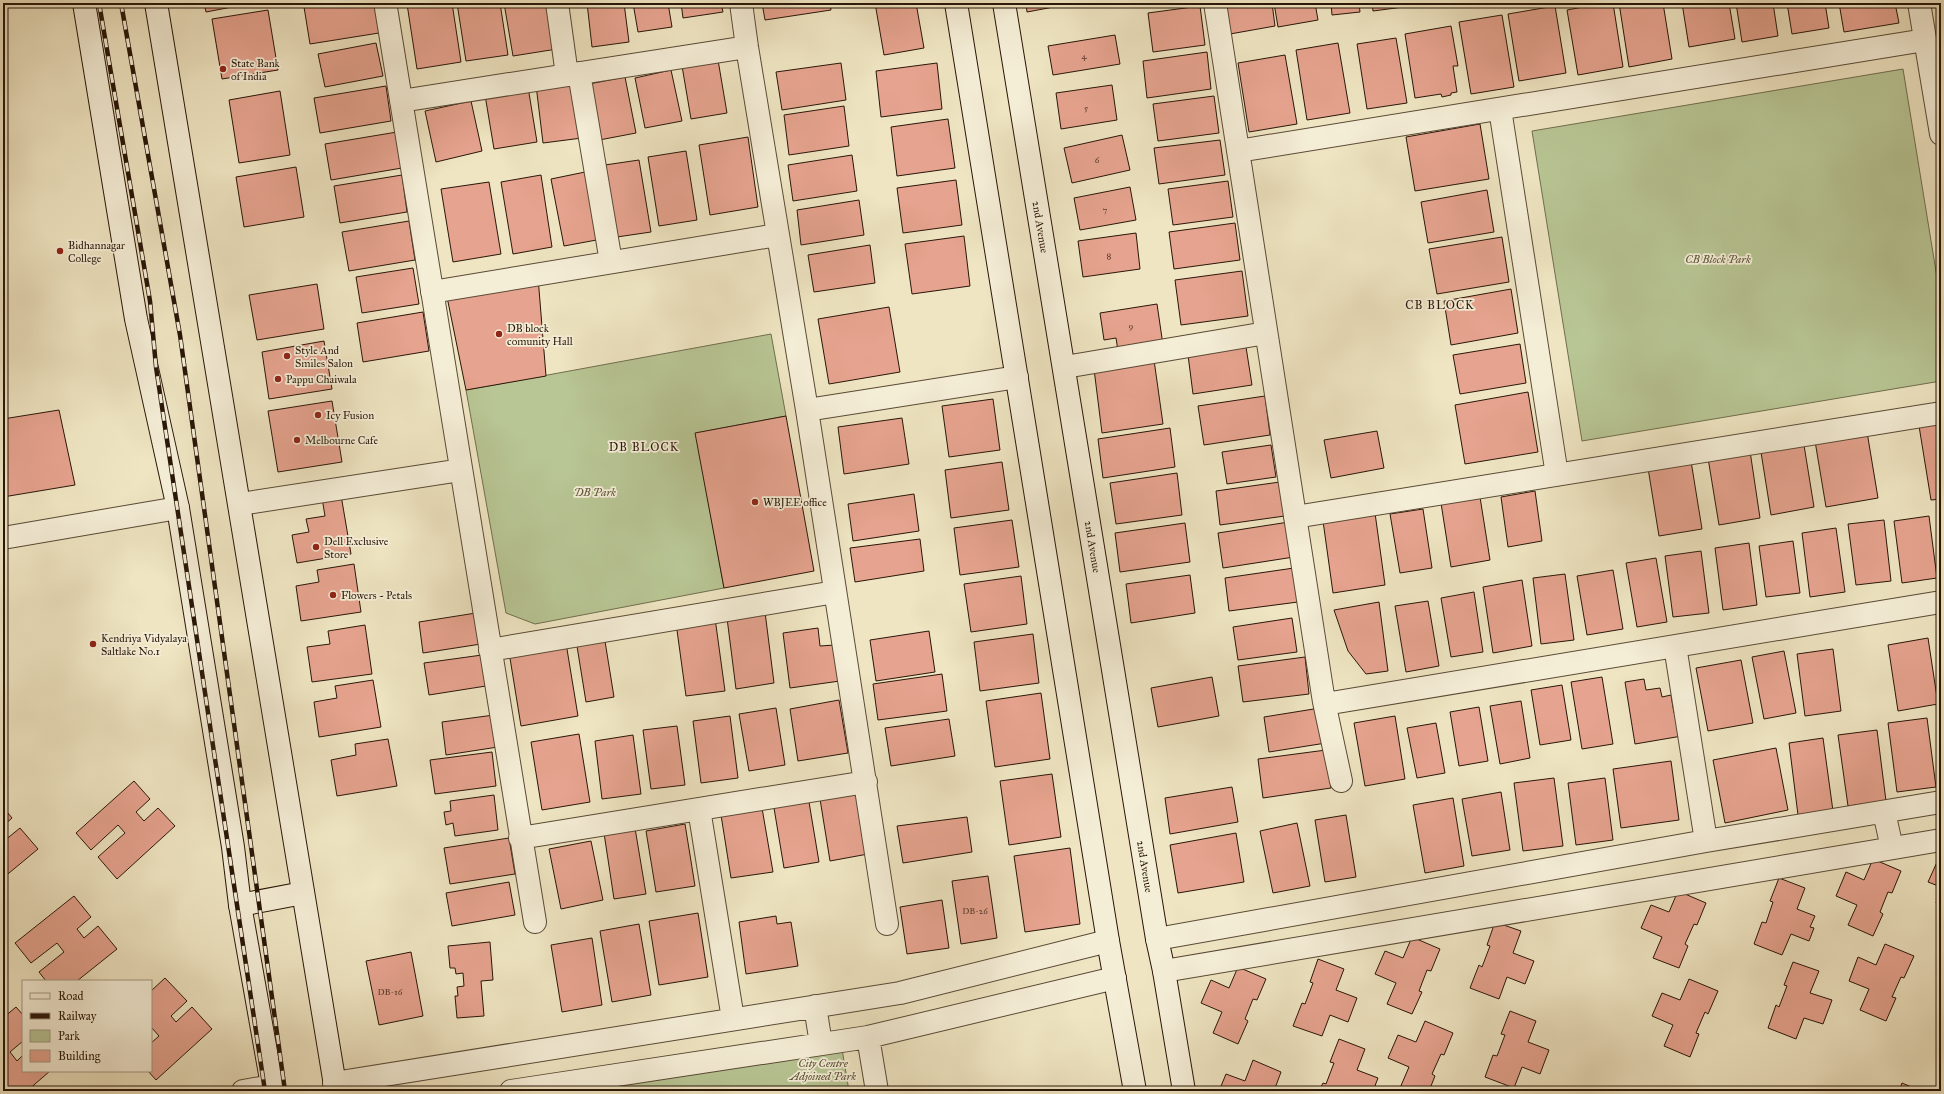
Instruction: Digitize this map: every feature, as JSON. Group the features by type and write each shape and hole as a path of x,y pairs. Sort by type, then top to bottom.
{"street":[{"path":"84,3 136,320 178,508 233,847 240,905 272,1089 243,1091"},
{"path":"156,3 240,504 335,1087 733,1019 900,993 1108,941"},
{"path":"557,3 611,262"},
{"path":"741,3 746,46 807,410 887,924"},
{"path":"956,3 1108,941 1134,1091"},
{"name":"2nd Avenue","path":"1004,3 1065,367 1157,939 1164,971 1179,1090"},
{"path":"1215,3 1325,704 1341,781"},
{"path":"1919,3 1941,134"},
{"path":"386,8 460,470 535,922"},
{"path":"1238,151 1925,40"},
{"path":"401,101 746,46"},
{"path":"1500,109 1557,475"},
{"path":"432,292 777,235"},
{"path":"1065,367 1266,333"},
{"path":"807,410 1017,377"},
{"path":"1295,517 1941,413"},
{"path":"240,504 460,470"},
{"path":"3,538 178,508"},
{"path":"490,650 835,592"},
{"path":"1325,704 1941,602"},
{"path":"1675,646 1706,841"},
{"path":"520,838 866,782"},
{"path":"1157,939 1706,841 1941,802"},
{"path":"699,809 733,1019"},
{"path":"1884,812 1892,848"},
{"path":"1164,971 1941,840"},
{"path":"240,905 304,893"},
{"path":"511,1091 868,1036 1115,978"},
{"path":"815,1006 821,1044"},
{"path":"868,1036 877,1091"}],"green space":[{"name":"CB Block Park","path":"1903,69 1941,302 1941,381 1582,441 1532,131"},
{"name":"DB Park","path":"771,334 786,416 696,433 724,588 535,624 506,613 466,390"},
{"name":"City Centre Adjoined Park","path":"841,1043 849,1091 540,1091"}],"building":[{"path":"204,3 253,3 206,12"},
{"path":"330,3 374,3 379,33 310,44 304,7"},
{"path":"452,3 461,62 417,69 407,4"},
{"path":"457,3 500,3 508,55 466,61"},
{"path":"504,3 550,3 557,49 513,56"},
{"path":"587,3 624,3 629,42 592,47"},
{"path":"633,3 668,3 672,27 638,32"},
{"path":"681,3 721,3 723,12 683,18"},
{"path":"762,3 830,3 831,10 765,20"},
{"path":"875,3 916,3 924,48 884,55"},
{"path":"1026,3 1075,3 1027,12"},
{"path":"1225,3 1272,3 1275,26 1230,34"},
{"path":"1274,3 1315,3 1318,20 1278,27"},
{"path":"1331,3 1359,3 1360,12 1332,15"},
{"path":"1372,3 1411,3 1411,6 1373,11"},
{"path":"1604,3 1613,3 1623,67 1578,75 1567,10"},
{"path":"1619,3 1663,3 1672,59 1629,67"},
{"path":"1682,3 1729,3 1735,39 1689,47"},
{"path":"1736,3 1773,3 1778,36 1742,42"},
{"path":"1787,3 1825,3 1829,28 1792,34"},
{"path":"1839,3 1895,3 1899,23 1844,32"},
{"path":"1200,6 1205,45 1153,52 1148,13"},
{"path":"1555,6 1566,73 1519,81 1508,14"},
{"path":"268,10 278,70 222,79 212,19"},
{"path":"1502,15 1514,87 1471,94 1459,22"},
{"path":"1451,26 1458,66 1453,66 1457,92 1442,97 1441,94 1415,98 1405,34"},
{"path":"1115,35 1120,64 1053,75 1048,46"},
{"path":"1396,38 1407,103 1367,109 1357,44"},
{"path":"376,43 383,76 325,87 318,54"},
{"path":"1338,43 1350,113 1307,120 1296,50"},
{"path":"1207,52 1211,89 1147,98 1143,61"},
{"path":"717,54 727,113 691,119 681,60"},
{"path":"1285,55 1297,124 1249,132 1238,63"},
{"path":"841,63 846,100 782,110 776,72"},
{"path":"937,63 942,109 881,117 876,71"},
{"path":"671,70 682,121 645,128 635,78"},
{"path":"625,77 636,133 594,141 584,85"},
{"path":"574,79 582,138 543,143 536,85"},
{"path":"1112,85 1117,120 1061,129 1056,93"},
{"path":"386,86 391,121 320,133 314,98"},
{"path":"528,87 537,142 494,149 485,95"},
{"path":"280,91 290,155 239,163 229,100"},
{"path":"1214,96 1219,133 1158,141 1153,104"},
{"path":"471,101 482,151 436,162 425,111"},
{"path":"844,106 849,146 789,155 784,115"},
{"path":"948,119 955,168 897,176 891,127"},
{"path":"1480,124 1489,179 1415,191 1406,137"},
{"path":"397,132 402,168 331,180 325,144"},
{"path":"1122,135 1130,170 1072,183 1064,148"},
{"path":"748,137 758,207 710,215 699,145"},
{"path":"1220,140 1225,175 1159,184 1154,148"},
{"path":"686,151 697,220 659,226 648,157"},
{"path":"852,155 857,191 793,201 788,165"},
{"path":"639,160 651,232 610,238 598,166"},
{"path":"296,167 304,217 244,227 236,177"},
{"path":"590,171 602,239 564,246 551,179"},
{"path":"402,175 407,212 340,223 334,186"},
{"path":"541,175 552,247 513,254 501,182"},
{"path":"956,180 962,225 903,233 897,188"},
{"path":"1228,181 1233,217 1173,225 1168,189"},
{"path":"489,182 501,254 453,262 441,189"},
{"path":"1130,187 1136,220 1080,230 1074,198"},
{"path":"1487,190 1494,232 1428,243 1421,202"},
{"path":"859,200 864,235 801,245 797,210"},
{"path":"409,221 415,260 349,271 342,232"},
{"path":"1235,223 1240,260 1174,269 1169,232"},
{"path":"1136,233 1140,269 1083,277 1078,241"},
{"path":"964,236 970,286 912,294 905,244"},
{"path":"1502,237 1509,282 1437,294 1429,249"},
{"path":"870,245 875,283 814,292 808,255"},
{"path":"413,268 419,304 362,313 356,277"},
{"path":"1242,271 1248,316 1181,325 1175,280"},
{"name":"DB block comunity Hall","path":"538,277 546,376 466,390 446,292"},
{"path":"317,284 324,329 257,340 249,295"},
{"path":"1511,289 1518,333 1451,345 1444,301"},
{"path":"1157,304 1163,345 1118,351 1116,338 1104,340 1100,313"},
{"path":"889,307 900,372 829,384 818,319"},
{"path":"423,312 429,351 363,362 357,323"},
{"path":"324,341 332,389 269,399 262,352"},
{"path":"1520,344 1526,383 1460,394 1453,355"},
{"path":"1246,347 1252,385 1193,394 1188,355"},
{"path":"1154,360 1163,424 1102,433 1094,369"},
{"path":"1528,392 1538,452 1465,464 1455,405"},
{"path":"1265,396 1270,435 1204,445 1198,406"},
{"path":"993,399 1000,450 949,457 942,406"},
{"path":"332,401 342,462 278,472 268,411"},
{"path":"59,410 75,485 3,497 3,419"},
{"name":"WBJEE office","path":"786,416 814,571 724,588 695,433"},
{"path":"902,418 909,464 844,474 838,427"},
{"path":"1941,423 1941,499 1931,500 1919,426"},
{"path":"1170,428 1175,467 1103,478 1098,439"},
{"path":"1377,431 1384,468 1331,478 1324,440"},
{"path":"1867,432 1878,498 1826,507 1815,441"},
{"path":"1803,439 1814,507 1771,515 1760,446"},
{"path":"1271,445 1276,477 1227,484 1222,452"},
{"path":"1750,451 1760,518 1719,525 1708,458"},
{"path":"1691,461 1702,529 1659,536 1648,468"},
{"path":"1002,462 1009,510 951,518 945,470"},
{"path":"1177,473 1182,515 1116,524 1110,483"},
{"path":"1287,481 1292,515 1220,525 1216,491"},
{"path":"1535,491 1542,541 1508,547 1501,497"},
{"path":"914,494 919,531 853,541 848,504"},
{"path":"341,495 351,554 297,563 292,535 309,532 306,519 325,516 322,498"},
{"path":"1480,497 1490,560 1451,567 1441,503"},
{"path":"1423,509 1432,568 1400,573 1390,514"},
{"path":"1375,513 1385,585 1333,593 1323,521"},
{"path":"1929,516 1937,578 1902,583 1894,521"},
{"path":"1012,520 1019,567 960,575 954,528"},
{"path":"1884,520 1891,581 1856,585 1848,524"},
{"path":"1289,522 1294,557 1223,568 1218,533"},
{"path":"1185,523 1190,562 1120,572 1115,533"},
{"path":"1836,528 1845,592 1810,597 1802,533"},
{"path":"920,539 924,571 855,582 850,548"},
{"path":"1793,541 1800,593 1766,597 1759,546"},
{"path":"1749,543 1757,605 1723,610 1715,548"},
{"path":"1701,551 1709,613 1673,617 1665,556"},
{"path":"1656,558 1667,622 1637,627 1626,563"},
{"path":"354,564 361,612 301,621 296,586 319,582 317,570"},
{"path":"1294,568 1298,602 1229,611 1225,578"},
{"path":"1613,570 1623,629 1587,635 1577,576"},
{"path":"1565,574 1574,640 1541,644 1533,578"},
{"path":"1190,575 1195,613 1131,623 1126,584"},
{"path":"1021,576 1027,624 971,632 964,584"},
{"path":"1522,580 1532,646 1493,653 1483,587"},
{"path":"1474,592 1483,652 1451,657 1441,598"},
{"path":"1428,601 1439,666 1406,672 1395,606"},
{"path":"1379,602 1388,671 1366,674 1348,651 1334,610"},
{"path":"765,612 774,683 736,689 727,618"},
{"path":"476,613 481,644 423,653 419,622"},
{"path":"715,618 725,691 686,696 676,623"},
{"path":"1292,618 1297,652 1238,660 1233,627"},
{"path":"365,625 372,674 312,682 307,647 330,644 328,631"},
{"path":"818,628 820,646 835,645 840,681 790,688 783,633"},
{"path":"929,631 935,672 876,681 870,640"},
{"path":"1033,634 1039,683 980,691 974,642"},
{"path":"604,635 614,697 586,702 576,640"},
{"path":"1928,638 1938,704 1898,711 1888,645"},
{"path":"566,643 578,716 521,726 509,652"},
{"path":"1833,649 1841,711 1805,716 1797,654"},
{"path":"1784,651 1796,713 1764,719 1752,657"},
{"path":"482,655 486,686 429,695 424,663"},
{"path":"1305,657 1309,694 1243,702 1238,666"},
{"path":"1741,660 1753,723 1708,731 1696,668"},
{"path":"942,674 947,711 878,720 873,684"},
{"path":"1212,677 1219,716 1158,727 1151,688"},
{"path":"1602,677 1613,744 1582,749 1571,682"},
{"path":"1644,679 1646,690 1660,688 1662,697 1671,695 1674,713 1678,713 1682,736 1635,744 1625,682"},
{"path":"373,680 381,727 319,737 314,702 337,698 335,686"},
{"path":"1562,685 1571,740 1540,745 1531,690"},
{"path":"1041,693 1050,759 995,767 986,701"},
{"path":"839,700 848,753 798,761 790,709"},
{"path":"1521,701 1530,758 1500,764 1490,706"},
{"path":"1479,707 1488,761 1459,766 1450,712"},
{"path":"776,708 785,765 749,771 739,714"},
{"path":"1320,708 1326,743 1269,752 1264,717"},
{"path":"494,715 498,747 446,755 442,722"},
{"path":"730,716 738,778 701,783 693,721"},
{"path":"1395,716 1405,779 1365,786 1354,723"},
{"path":"1927,718 1936,787 1897,792 1888,723"},
{"path":"949,719 955,756 891,766 885,728"},
{"path":"1436,723 1445,773 1417,778 1407,728"},
{"path":"677,726 685,785 651,789 643,730"},
{"path":"1877,730 1886,801 1848,806 1838,735"},
{"path":"579,734 590,802 542,810 531,742"},
{"path":"633,735 641,794 602,799 595,741"},
{"path":"1823,738 1833,811 1798,815 1789,743"},
{"path":"388,739 397,786 337,796 331,760 356,755 355,744"},
{"path":"1776,748 1788,810 1725,823 1713,760"},
{"path":"1326,750 1331,788 1263,798 1258,759"},
{"path":"492,752 496,786 435,794 430,760"},
{"path":"1671,761 1679,820 1621,828 1613,769"},
{"path":"1052,774 1061,837 1009,845 1000,781"},
{"path":"1554,778 1563,846 1523,851 1514,783"},
{"path":"1605,778 1613,840 1576,845 1568,783"},
{"path":"134,781 150,799 136,812 144,821 158,808 175,826 117,879 98,857 125,833 118,825 91,850 76,833"},
{"path":"1232,787 1238,822 1170,834 1165,798"},
{"path":"1501,792 1510,850 1472,856 1462,799"},
{"path":"858,793 868,854 830,861 820,799"},
{"path":"494,795 498,830 455,836 453,823 446,825 444,812 451,811 450,801"},
{"path":"808,796 819,862 784,868 773,802"},
{"path":"1453,798 1464,866 1425,873 1413,805"},
{"path":"3,807 12,818 3,826"},
{"path":"762,808 773,872 731,878 721,815"},
{"path":"1346,815 1356,877 1325,882 1315,820"},
{"path":"967,817 972,852 903,863 897,826"},
{"path":"1297,823 1310,886 1273,893 1260,831"},
{"path":"685,824 695,886 656,892 646,831"},
{"path":"20,828 38,849 3,878 3,840 4,841"},
{"path":"635,828 646,894 614,899 604,833"},
{"path":"1236,833 1244,882 1178,893 1170,845"},
{"path":"509,838 515,874 450,884 444,848"},
{"path":"591,841 603,900 561,909 549,849"},
{"path":"1070,848 1080,924 1025,932 1014,856"},
{"path":"1873,859 1901,871 1892,893 1888,892 1880,912 1883,914 1873,936 1848,925 1857,905 1836,896 1846,872 1864,880"},
{"path":"1938,860 1941,861 1941,887 1928,882"},
{"path":"988,876 997,938 961,944 952,881"},
{"path":"1779,878 1805,888 1797,909 1815,916 1810,927 1814,928 1809,941 1791,934 1782,955 1754,944 1762,922 1766,923 1773,902 1770,901"},
{"path":"509,882 515,915 452,926 446,893"},
{"path":"1941,889 1941,905 1936,903"},
{"path":"1678,891 1706,903 1697,925 1694,924 1685,944 1688,946 1679,968 1653,958 1662,937 1641,928 1651,905 1669,912"},
{"path":"74,896 91,917 77,929 84,938 98,926 117,949 78,980 45,980 39,972 64,952 57,943 31,963 15,943"},
{"path":"942,900 949,948 907,954 900,907"},
{"path":"698,913 708,977 659,985 649,921"},
{"path":"776,916 777,924 791,922 798,966 746,974 739,922"},
{"path":"1495,922 1521,931 1513,953 1534,961 1525,984 1507,977 1499,999 1470,988 1479,965 1482,967 1490,946 1487,945"},
{"path":"639,924 651,995 612,1002 600,931"},
{"path":"1412,937 1440,949 1431,971 1427,970 1419,991 1422,992 1412,1014 1387,1004 1396,983 1375,974 1385,951 1403,958"},
{"path":"592,938 602,1005 562,1012 551,945"},
{"path":"490,942 493,980 481,981 484,1016 457,1018 455,996 458,996 457,987 464,986 463,973 456,974 455,968 450,968 448,946"},
{"path":"1885,944 1914,956 1904,978 1901,977 1892,997 1896,998 1886,1021 1860,1010 1869,989 1849,981 1858,957 1876,965"},
{"path":"411,952 423,1016 379,1025 366,961"},
{"path":"1318,959 1344,969 1336,990 1357,998 1348,1022 1330,1015 1322,1036 1293,1026 1302,1003 1305,1004 1313,983 1310,982"},
{"path":"1793,962 1819,971 1810,993 1832,1000 1823,1024 1804,1018 1796,1039 1768,1028 1776,1005 1779,1007 1787,986 1784,985"},
{"path":"1238,967 1266,979 1257,1000 1253,999 1245,1019 1248,1021 1238,1044 1213,1033 1222,1012 1201,1003 1211,980 1229,988"},
{"path":"165,978 187,1001 171,1016 176,1022 192,1007 212,1029 156,1080 149,1072 152,1072 152,1042 159,1036 152,1028 152,990"},
{"path":"1689,979 1718,991 1708,1014 1705,1012 1696,1033 1699,1034 1690,1057 1664,1046 1673,1025 1652,1016 1662,993 1680,1000"},
{"path":"16,1007 22,1014 22,1042 10,1052 17,1061 22,1056 22,1072 49,1072 27,1091 3,1091 3,1018"},
{"path":"1510,1011 1536,1021 1528,1042 1549,1050 1540,1074 1522,1067 1514,1088 1485,1077 1493,1055 1497,1056 1505,1035 1501,1034"},
{"path":"1425,1021 1453,1033 1444,1055 1441,1054 1432,1074 1435,1076 1429,1091 1408,1091 1400,1088 1409,1067 1388,1058 1398,1035 1416,1042"},
{"path":"1339,1039 1365,1049 1357,1070 1378,1078 1373,1091 1319,1091 1323,1083 1326,1084 1334,1063 1330,1062"},
{"path":"1253,1060 1281,1072 1274,1091 1219,1091 1226,1074 1245,1081"},
{"path":"1902,1083 1921,1091 1899,1091"}],"railway":[{"path":"99,3 150,301 156,367 265,1091"},
{"path":"121,3 180,335 285,1091"}],"place":[{"name":"State Bank of India","path":"223,69"},
{"name":"Bidhannagar College","path":"60,251"},
{"name":"DB block comunity Hall","path":"499,334"},
{"name":"Style And Smiles Salon","path":"287,356"},
{"name":"Pappu Chaiwala","path":"278,379"},
{"name":"Icy Fusion","path":"318,415"},
{"name":"Melbourne Cafe","path":"297,440"},
{"name":"WBJEE office","path":"755,502"},
{"name":"Dell Exclusive Store","path":"316,547"},
{"name":"Flowers ~ Petals","path":"333,595"},
{"name":"Kendriya Vidyalaya Saltlake No.1","path":"93,644"}],"district":[{"name":"CB BLOCK","path":"1440,305"},
{"name":"DB BLOCK","path":"644,447"}]}
